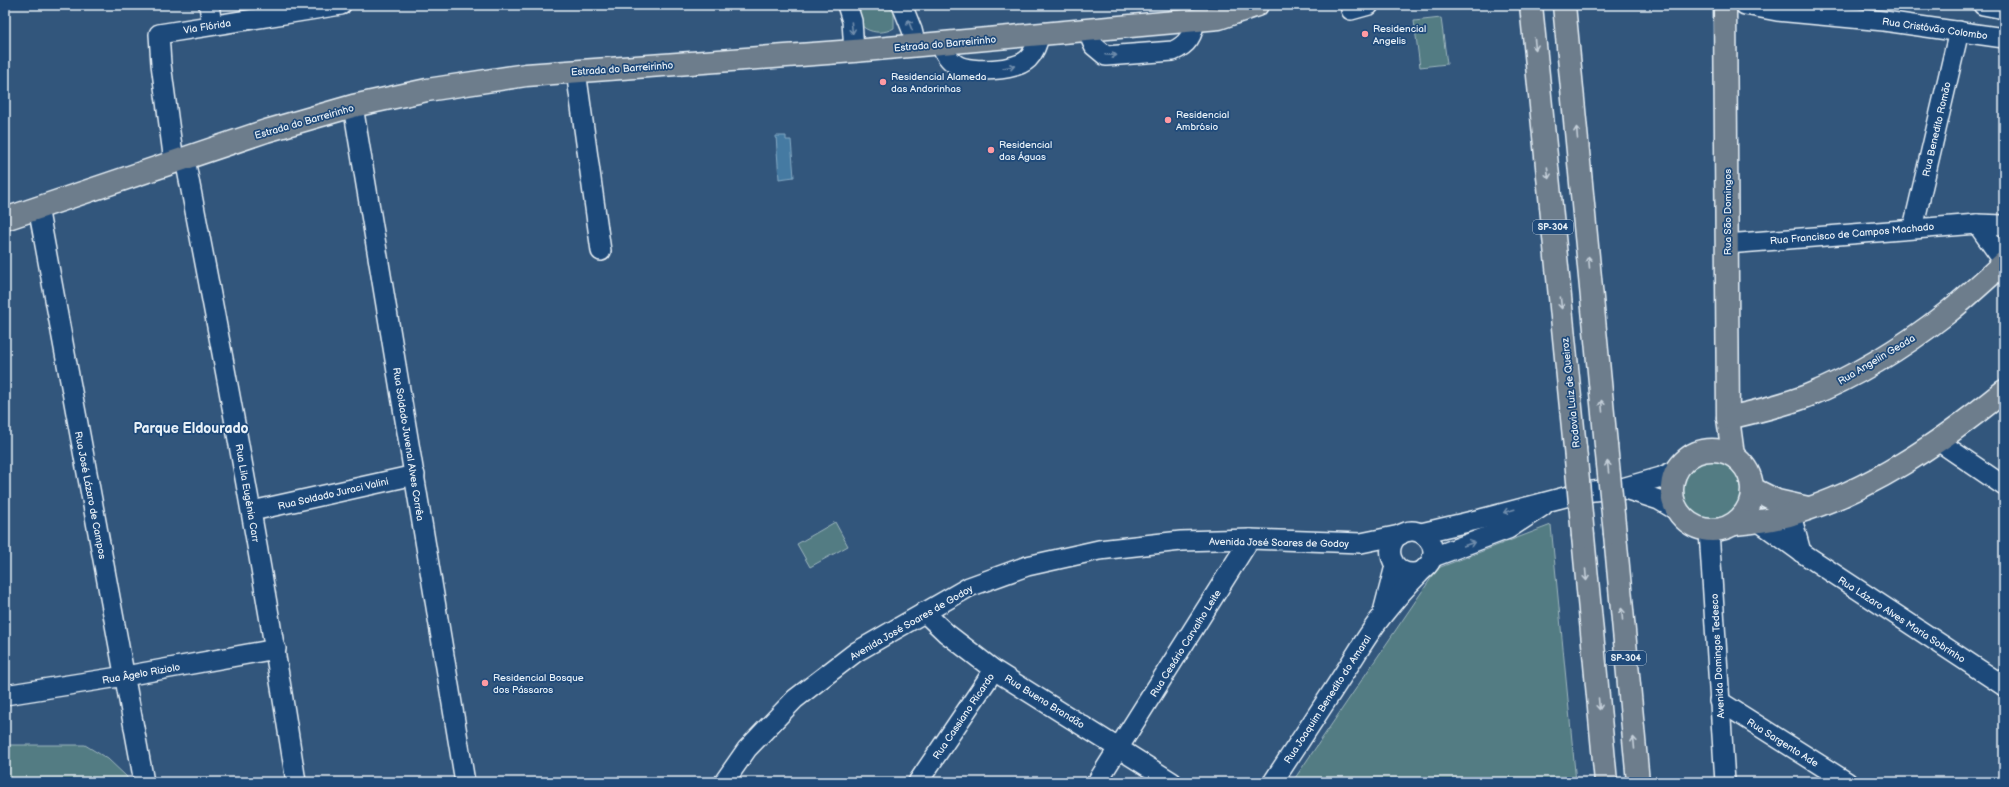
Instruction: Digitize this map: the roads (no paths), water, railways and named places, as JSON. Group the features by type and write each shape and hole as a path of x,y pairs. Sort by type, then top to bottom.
{"main road":[{"name":"Estrada do Barreirinho","path":"5,219 266,131 353,106 427,90 526,75 916,46 1218,18 1257,5"},
{"name":"Rodovia Luiz de Queiroz","path":"1531,5 1575,448 1606,782"},
{"name":"SP-304","path":"1564,5 1638,782"},
{"name":"Rua São Domingos","path":"1725,5 1728,418 1734,455"},
{"name":"Rua Angelin Geada","path":"1728,418 1763,410 1806,396 1852,376 1897,349 1947,313 2004,263"},
{"path":"1735,524 1745,514 1751,502 1752,489 1750,476 1743,464 1734,455 1721,450 1708,449 1695,453 1684,460 1676,470 1672,483 1672,497 1676,510 1685,520 1696,528 1709,531 1723,529 1735,524 1758,521 1797,509 1872,480 1899,466 1938,441 2004,391"},
{"path":"1708,449 1728,418"},
{"path":"1752,489 1797,509"}],"street":[{"path":"209,5 212,26"},
{"name":"Via Flórida","path":"168,121 159,34 341,5"},
{"path":"848,5 852,21 854,51"},
{"path":"902,5 912,30 916,46"},
{"path":"1351,10 1369,5"},
{"name":"Rua Cristóvão Colombo","path":"1745,5 1884,20 2004,38"},
{"path":"1982,5 2004,9"},
{"path":"1087,30 1094,46 1106,56 1173,51 1180,48 1189,39 1194,26 1194,20"},
{"name":"Rua Benedito Romão","path":"1913,228 1959,31"},
{"path":"940,43 946,56 963,68 971,70 999,69 1024,62 1033,53 1040,34"},
{"path":"576,71 601,251"},
{"name":"Rua Soldado Juvenal Alves Corrêa","path":"353,106 465,782"},
{"name":"Rua Lila Eugênia Carr","path":"168,121 180,160 252,511 276,649 296,782"},
{"name":"Rua José Lázaro de Campos","path":"38,207 144,782"},
{"path":"1977,224 2004,263"},
{"name":"Rua Francisco de Campos Machado","path":"1727,244 1913,228 1977,224 2004,225"},
{"path":"1938,441 2004,486"},
{"path":"1547,502 1524,519 1508,528 1433,557 1426,568 1420,572 1406,573 1393,563 1391,546 1400,535 1406,532 1421,533 1584,492 1622,488 1661,477 1676,470"},
{"name":"Rua Soldado Juraci Valini","path":"252,511 415,475"},
{"path":"1622,488 1659,500 1676,510"},
{"path":"1797,509 1801,552"},
{"name":"Rua Lázaro Alves Maria Sobrinho","path":"1758,521 1801,552 2004,686"},
{"name":"Avenida Domingos Tedesco","path":"1709,531 1725,782"},
{"path":"1421,533 1431,543 1433,557"},
{"name":"Avenida José Soares de Godoy","path":"724,782 747,749 795,699 856,652 969,587 1027,566 1099,550 1181,541 1250,539 1361,543 1400,535"},
{"name":"Rua Cesário Carvalho Leite","path":"1097,782 1250,539"},
{"name":"Avenida José Soares de Godoy","path":"1361,543 1393,563"},
{"name":"Rua Joaquim Benedito do Amaral","path":"1382,616 1393,563"},
{"name":"Rua Joaquim Benedito do Amaral","path":"1273,782 1382,616 1420,572"},
{"name":"Rua Bueno Brandão","path":"924,612 946,633 994,670 1172,782"},
{"name":"Rua Âgelo Riziolo","path":"5,695 125,676 276,649"},
{"name":"Rua Cassiano Ricardo","path":"918,782 994,670"},
{"name":"Rua Sargento Ade","path":"1719,701 1847,782"}],"water":[{"path":"776,136 786,136 786,140 791,140 794,177 779,179"}],"place":[{"name":"Residencial Angelis","path":"1365,34"},
{"name":"Residencial Alameda das Andorinhas","path":"883,82"},
{"name":"Residencial Ambrósio","path":"1168,120"},
{"name":"Residencial das Águas","path":"991,150"},
{"name":"Residencial Bosque dos Pássaros","path":"485,683"}],"district":[{"name":"Parque Eldourado","path":"191,428"}]}
